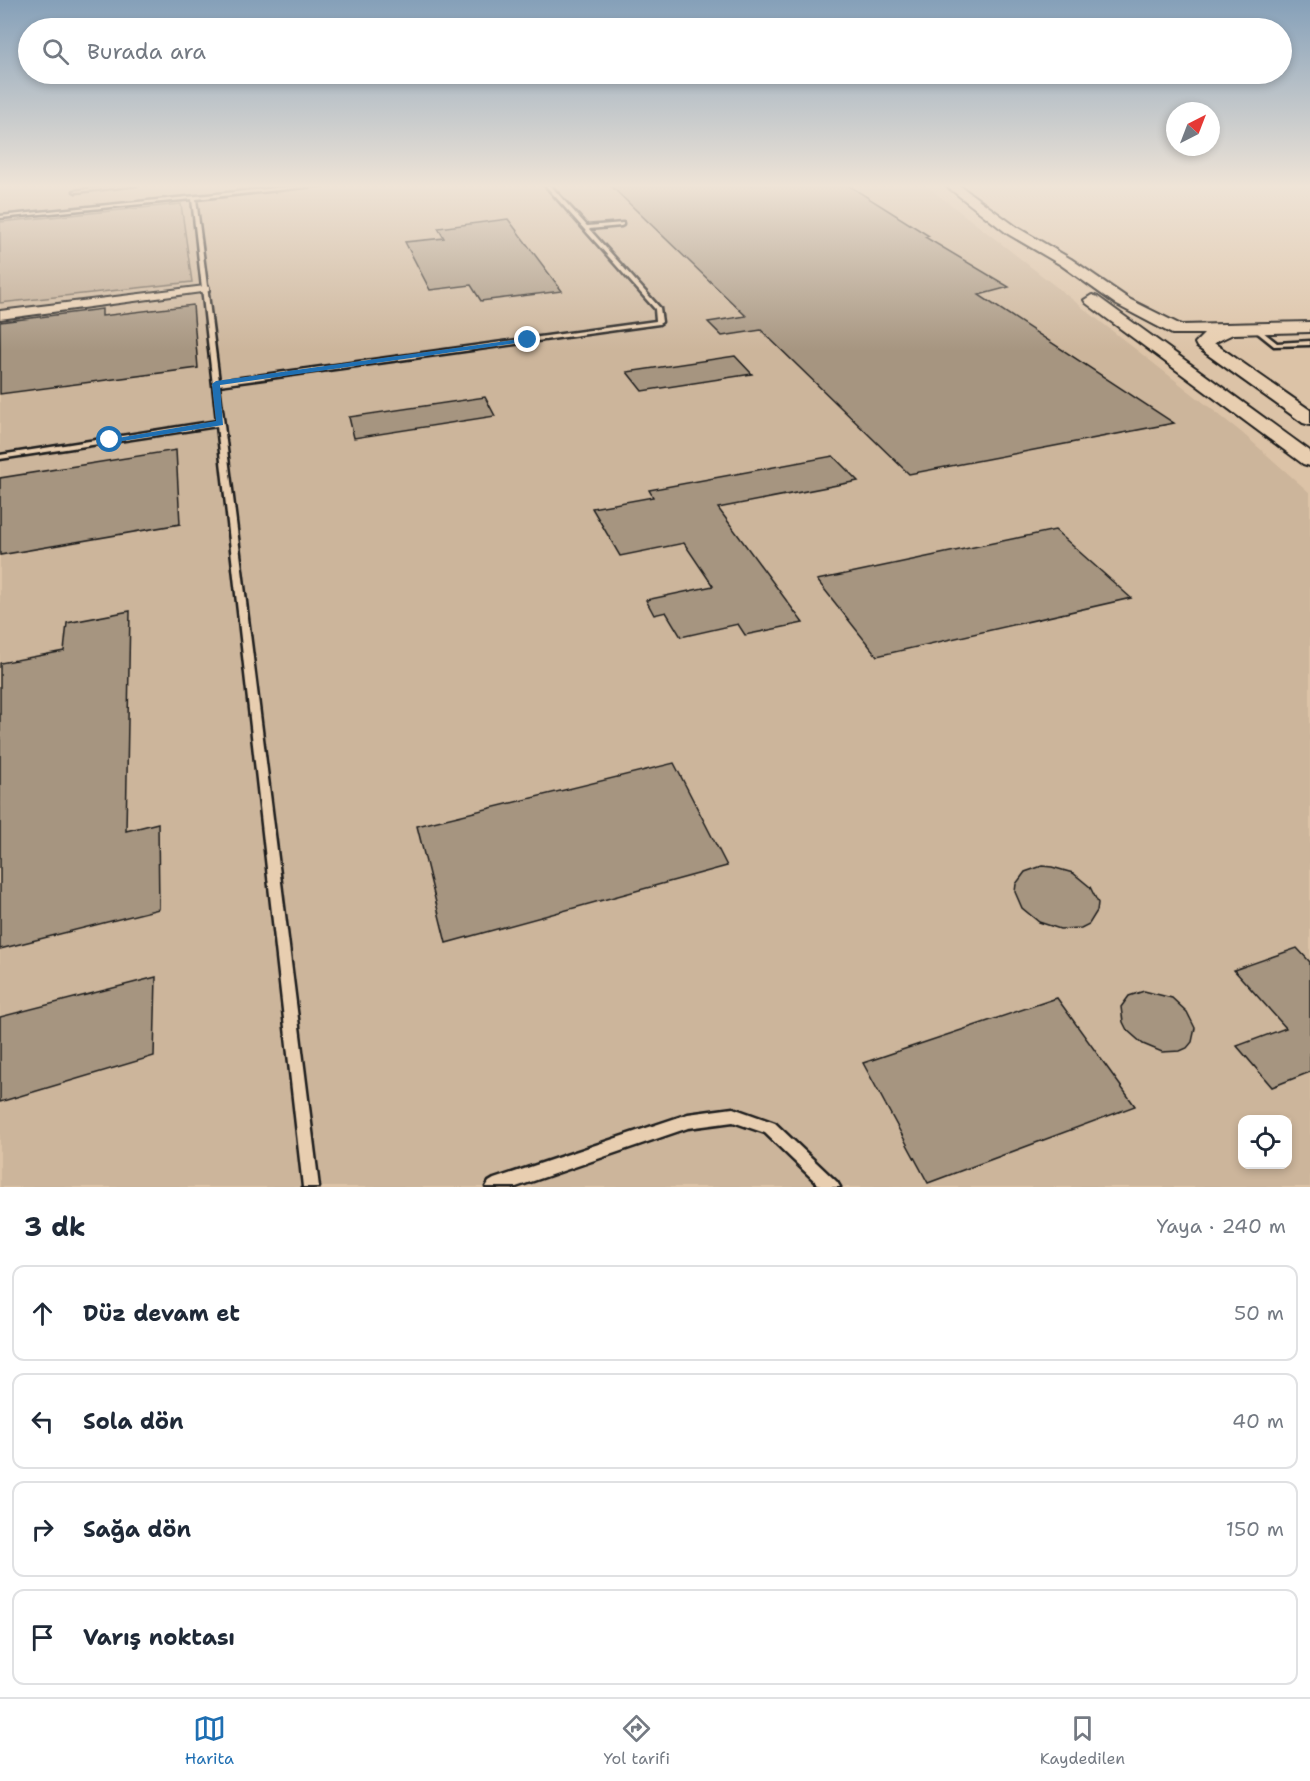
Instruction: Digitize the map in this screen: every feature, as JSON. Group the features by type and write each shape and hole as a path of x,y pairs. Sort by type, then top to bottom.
{"main road":[{"path":"1012,240 1060,276"},
{"path":"1029,240 1066,262 1123,302 1178,330 1195,335 1203,343 1310,418"},
{"path":"1079,290 1310,460"},
{"path":"1148,341 1147,333 1152,330 1310,327"},
{"path":"1148,341 1166,349 1185,351 1200,349 1203,343 1217,335 1251,329"}],"street":[{"path":"0,315 205,289"}],"lane":[{"path":"199,240 311,1187"},
{"path":"216,384 658,322 658,309 596,240"},
{"path":"1251,329 1276,345 1310,343"},
{"path":"0,458 220,423"},
{"path":"494,1187 688,1121 732,1115 770,1128 832,1187"}],"shaded area":[{"path":"0,240 997,240 1241,432 1310,493 1310,1187 0,1187"},
{"path":"0,240 186,240 192,282 0,303"}],"building":[{"path":"524,240 562,291 481,301 471,285 430,290 405,242"},
{"path":"668,240 931,240 1009,287 979,295 1174,423 909,474 761,330 722,336 708,322 746,316"},
{"path":"193,305 198,368 0,394 0,322 102,309 102,316"},
{"path":"735,356 752,374 642,391 627,372"},
{"path":"485,397 495,416 354,438 349,417"},
{"path":"176,450 180,524 0,555 0,478"},
{"path":"833,456 858,481 718,508 803,623 745,635 738,624 681,637 666,612 654,615 646,600 713,586 684,543 620,556 592,508 653,497 649,490"},
{"path":"1055,530 1131,598 877,656 817,580"},
{"path":"130,611 126,831 158,823 159,909 0,949 0,663 64,651 67,623"},
{"path":"674,763 727,866 446,943 417,826"},
{"path":"1042,866 1073,873 1090,887 1098,903 1097,911 1089,924 1081,928 1060,929 1039,922 1022,908 1015,892 1016,884 1025,872"},
{"path":"1297,948 1310,962 1310,1072 1272,1087 1237,1046 1286,1028 1234,970"},
{"path":"156,977 154,1056 0,1102 0,1017"},
{"path":"1144,991 1172,998 1187,1012 1195,1028 1192,1042 1187,1048 1180,1051 1162,1052 1143,1044 1127,1030 1123,1022 1121,1007 1129,996"},
{"path":"1057,998 1135,1106 928,1183 863,1063"}],"route":[{"path":"110,440 220,423 216,384 528,340"}]}
